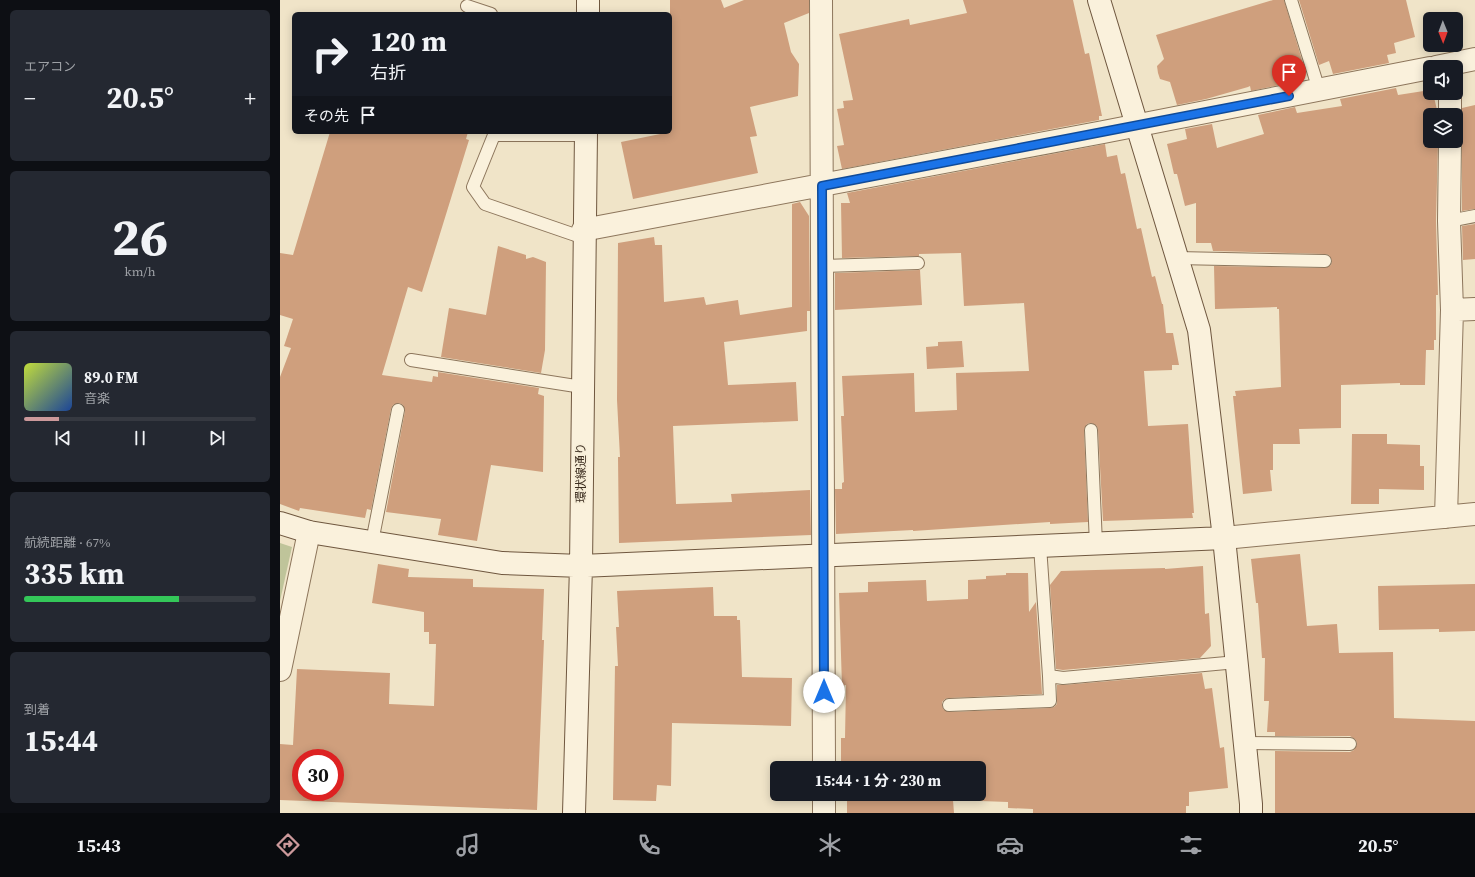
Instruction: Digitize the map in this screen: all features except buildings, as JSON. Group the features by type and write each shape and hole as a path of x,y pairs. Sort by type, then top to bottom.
{"street":[{"path":"588,0 588,12"},
{"path":"821,0 824,761"},
{"path":"1099,0 1199,330 1224,538 1251,813"},
{"path":"1463,62 1475,59"},
{"path":"584,234 822,186 1423,71"},
{"name":"環状線通り","path":"574,813 581,566 586,134"},
{"path":"1446,517 1452,310 1449,221 1450,148"},
{"path":"1452,310 1475,309"},
{"path":"280,523 309,532 502,563 581,566 1224,538 1475,514"},
{"path":"280,670 309,532"},
{"path":"824,801 824,813"}],"lane":[{"path":"1291,0 1319,90"},
{"path":"467,6 484,12"},
{"path":"508,134 494,135 473,186 485,204 584,234"},
{"path":"1449,221 1475,216"},
{"path":"1177,258 1325,261"},
{"path":"823,266 918,262"},
{"path":"411,360 582,387"},
{"path":"372,542 398,410"},
{"path":"1091,430 1096,544"},
{"path":"949,705 1050,701 1040,546"},
{"path":"1049,676 1063,678 1237,662"},
{"path":"1245,743 1350,744"}],"green space":[{"path":"280,543 292,547 280,601"}],"route":[{"path":"824,692 822,186 1289,96"}]}
